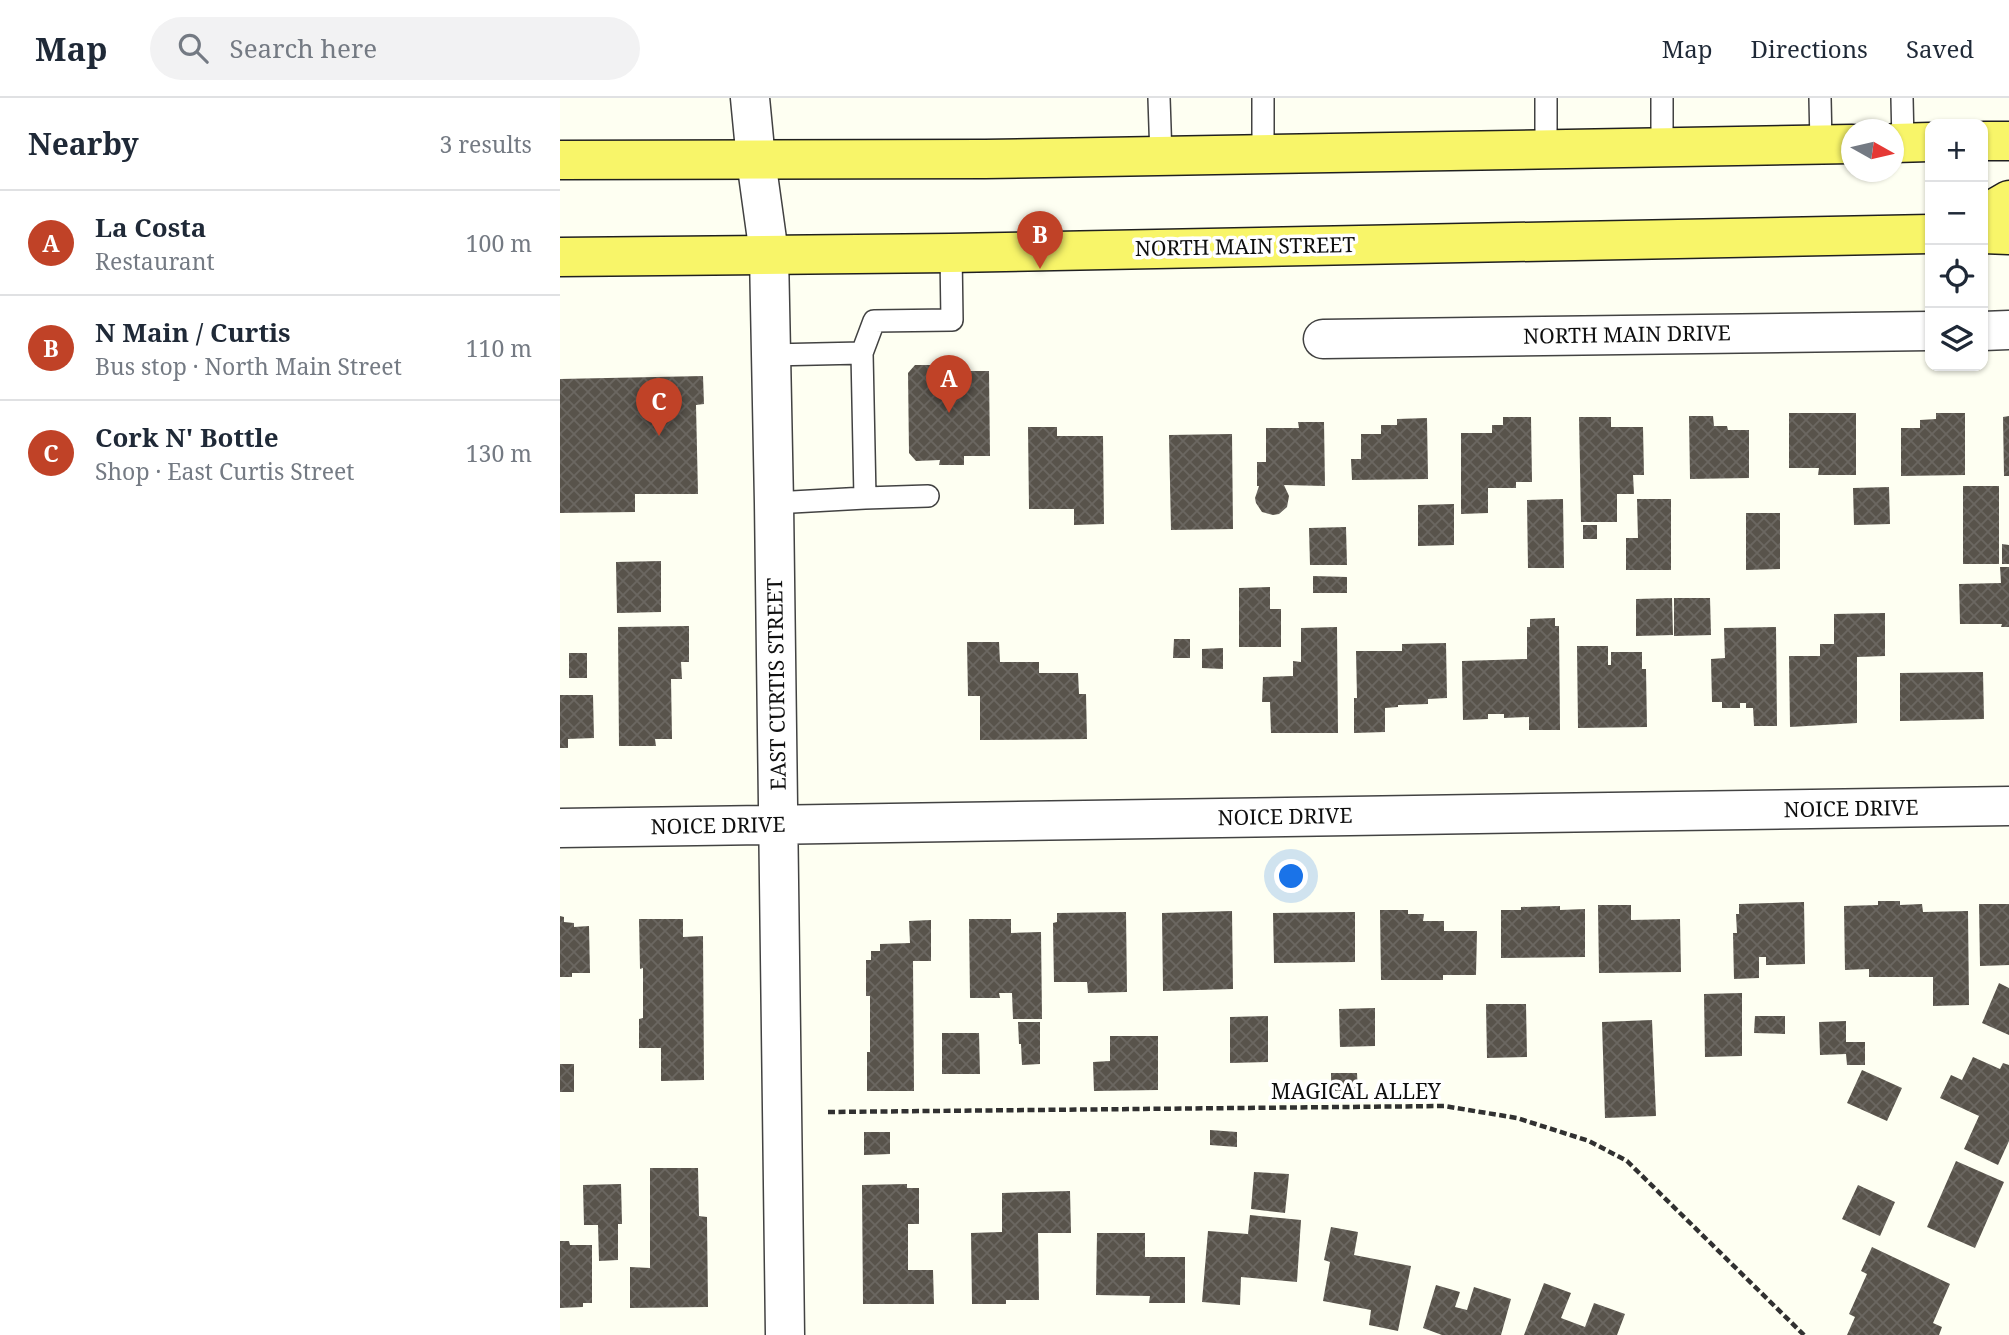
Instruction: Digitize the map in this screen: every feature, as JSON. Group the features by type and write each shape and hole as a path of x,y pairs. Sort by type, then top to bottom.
{"main road":[{"path":"1988,141 2009,141"},
{"path":"560,160 1263,156 1836,144"},
{"path":"1988,212 2009,200"},
{"name":"NORTH MAIN STREET","path":"560,257 951,253 1925,234"},
{"path":"1988,234 2009,235"}],"street":[{"name":"EAST CURTIS STREET","path":"750,98 769,254 785,1335"},
{"path":"1988,331 2009,330"},
{"name":"NORTH MAIN DRIVE","path":"1323,339 1925,331"},
{"name":"NOICE DRIVE","path":"560,828 2009,806"}],"lane":[{"path":"1159,98 1161,157"},
{"path":"1263,98 1263,156"},
{"path":"1546,98 1546,149"},
{"path":"1662,98 1662,146"},
{"path":"1820,98 1836,144"},
{"path":"1902,98 1909,143"},
{"path":"865,498 862,353 874,321 952,320 951,253"},
{"path":"770,355 862,353"},
{"path":"774,503 929,496"}],"path":[{"name":"MAGICAL ALLEY","path":"828,1112 1444,1106 1517,1118 1589,1141 1627,1161 1804,1335"}],"building":[{"path":"915,365 963,365 963,371 989,371 990,456 964,456 964,465 939,465 940,460 916,461 909,453 908,373"},
{"path":"703,376 704,404 696,405 698,494 635,494 635,512 560,513 560,379"},
{"path":"1789,413 1856,413 1856,475 1818,475 1819,468 1789,468"},
{"path":"1936,413 1965,413 1965,475 1901,476 1901,428 1920,428 1920,420 1936,419"},
{"path":"1689,416 1713,416 1714,426 1727,426 1728,430 1749,430 1749,478 1690,479"},
{"path":"2009,416 2009,476 2004,476 2003,417"},
{"path":"1503,417 1531,417 1532,482 1516,482 1516,488 1488,488 1488,513 1461,514 1461,433 1492,433 1492,425 1503,425"},
{"path":"1579,417 1611,417 1611,427 1643,427 1644,475 1633,475 1634,494 1617,494 1617,522 1581,522"},
{"path":"1427,418 1428,479 1352,480 1351,459 1361,459 1361,434 1381,434 1381,425 1397,425 1397,419"},
{"path":"1298,422 1324,422 1325,486 1284,485 1289,496 1287,507 1279,514 1262,512 1255,498 1259,486 1257,462 1266,462 1266,428 1299,428"},
{"path":"1028,427 1057,427 1057,436 1103,436 1104,524 1074,525 1074,509 1029,509"},
{"path":"1232,434 1233,529 1171,530 1169,435"},
{"path":"1963,486 1999,486 1999,564 1963,564"},
{"path":"1889,487 1890,524 1854,525 1853,488"},
{"path":"1563,499 1564,568 1528,568 1527,500"},
{"path":"1637,499 1671,499 1671,570 1626,570 1626,538 1638,538"},
{"path":"1454,504 1454,545 1418,546 1418,505"},
{"path":"1746,513 1780,513 1780,569 1746,570"},
{"path":"1583,525 1597,525 1597,539 1583,539"},
{"path":"1346,527 1347,565 1310,565 1309,528"},
{"path":"2002,544 2009,545 2009,564 2002,564"},
{"path":"661,561 661,612 617,613 616,562"},
{"path":"2000,567 2009,567 2009,627 2001,627 2002,624 1960,624 1959,584 2001,583"},
{"path":"1313,576 1347,577 1347,593 1313,593"},
{"path":"1270,587 1270,609 1281,609 1281,647 1239,647 1239,588"},
{"path":"1672,598 1673,635 1636,636 1636,599"},
{"path":"1674,598 1710,598 1711,635 1674,636"},
{"path":"1885,613 1885,656 1857,657 1857,723 1790,727 1789,656 1820,656 1820,644 1834,644 1834,614"},
{"path":"1555,618 1555,626 1559,626 1560,730 1529,730 1529,717 1504,718 1504,714 1488,714 1488,719 1463,720 1462,661 1527,659 1527,627 1530,627 1530,619"},
{"path":"689,626 689,662 681,662 682,679 671,679 672,739 655,739 656,746 619,746 618,627"},
{"path":"1337,627 1338,733 1271,733 1270,702 1262,702 1263,677 1293,676 1293,661 1301,662 1301,628"},
{"path":"1776,627 1777,726 1754,726 1753,708 1746,708 1746,703 1740,703 1740,708 1722,708 1722,702 1712,702 1711,659 1725,658 1724,628"},
{"path":"1174,639 1190,639 1190,658 1173,658"},
{"path":"967,642 999,642 1000,662 1039,662 1039,673 1078,673 1079,694 1086,694 1087,739 980,740 980,696 968,696"},
{"path":"1446,643 1447,698 1428,699 1428,704 1385,708 1385,732 1354,733 1354,698 1357,698 1356,651 1402,651 1402,644"},
{"path":"1577,646 1608,646 1608,665 1611,665 1611,652 1642,652 1642,669 1646,669 1647,727 1578,728"},
{"path":"1223,648 1223,669 1202,668 1202,649"},
{"path":"569,653 587,653 587,678 569,678"},
{"path":"1983,672 1984,719 1900,721 1900,673"},
{"path":"560,695 593,695 594,738 568,739 568,748 560,748"},
{"path":"1878,901 1900,901 1900,905 1922,904 1923,912 1968,911 1969,1005 1933,1006 1933,977 1869,977 1869,969 1845,970 1844,906 1878,905"},
{"path":"1804,902 1805,964 1766,965 1766,957 1759,957 1759,978 1734,979 1733,933 1737,933 1736,914 1739,914 1739,904"},
{"path":"1979,904 2009,904 2009,965 1980,966"},
{"path":"1598,905 1631,905 1631,920 1680,919 1681,972 1599,973"},
{"path":"1560,906 1560,910 1585,909 1585,957 1501,958 1501,910"},
{"path":"1380,910 1408,910 1408,914 1424,914 1423,921 1444,921 1444,931 1477,931 1476,975 1443,975 1443,980 1381,980"},
{"path":"1232,911 1233,989 1163,991 1162,913"},
{"path":"1126,912 1127,992 1088,993 1087,982 1054,982 1053,923 1057,922 1057,913"},
{"path":"1355,912 1355,962 1274,963 1273,913"},
{"path":"560,916 564,917 564,922 574,923 574,927 589,926 590,973 572,973 572,977 560,977"},
{"path":"639,919 683,919 683,937 703,936 704,1080 661,1081 661,1048 639,1048 639,1019 643,1018 643,968 640,969"},
{"path":"969,919 1011,919 1011,933 1041,932 1042,1019 1013,1019 1012,993 999,993 1000,998 970,998"},
{"path":"931,920 931,961 913,961 914,1091 867,1091 870,996 866,996 866,960 871,960 871,951 880,951 880,944 910,943 909,921"},
{"path":"1999,983 2009,988 2009,1035 1982,1023"},
{"path":"1742,993 1742,1056 1705,1057 1704,994"},
{"path":"1486,1004 1526,1004 1527,1057 1487,1058"},
{"path":"1375,1008 1375,1046 1340,1047 1339,1009"},
{"path":"1268,1016 1268,1062 1230,1063 1230,1017"},
{"path":"1755,1016 1785,1016 1785,1034 1754,1033"},
{"path":"1652,1020 1656,1116 1605,1118 1602,1022"},
{"path":"1846,1021 1846,1042 1865,1042 1865,1065 1847,1065 1846,1054 1820,1055 1819,1022"},
{"path":"1018,1022 1040,1022 1040,1064 1022,1065"},
{"path":"942,1033 979,1033 980,1074 942,1074"},
{"path":"1110,1036 1158,1036 1158,1090 1094,1091 1093,1062 1110,1061"},
{"path":"1973,1057 2000,1069 2003,1063 2009,1065 2009,1141 1998,1165 1964,1149 1979,1116 1940,1098 1951,1075 1962,1080"},
{"path":"560,1064 574,1064 574,1092 560,1092"},
{"path":"1862,1070 1902,1088 1887,1121 1847,1103"},
{"path":"1331,1073 1357,1073 1358,1091 1331,1091"},
{"path":"1210,1130 1237,1132 1237,1147 1210,1145"},
{"path":"864,1132 890,1132 890,1154 864,1155"},
{"path":"1956,1161 2004,1182 1975,1248 1927,1227"},
{"path":"650,1168 698,1168 699,1216 707,1217 708,1307 630,1308 630,1267 650,1268"},
{"path":"1254,1172 1289,1174 1285,1213 1251,1209"},
{"path":"621,1184 622,1224 618,1224 618,1260 599,1261 598,1225 584,1225 583,1185"},
{"path":"907,1184 907,1188 919,1188 919,1224 908,1224 908,1270 933,1270 934,1304 863,1304 862,1185"},
{"path":"1858,1185 1895,1202 1880,1236 1842,1219"},
{"path":"1070,1191 1071,1233 1038,1233 1039,1300 972,1304 971,1233 1002,1232 1002,1193"},
{"path":"1250,1215 1301,1220 1297,1282 1241,1277 1240,1305 1202,1302 1208,1231 1248,1234"},
{"path":"1331,1227 1358,1232 1354,1255 1411,1266 1398,1331 1369,1325 1371,1310 1323,1301 1330,1262 1324,1260"},
{"path":"1097,1233 1145,1233 1145,1257 1185,1257 1185,1303 1149,1303 1150,1296 1096,1295"},
{"path":"560,1241 569,1241 570,1245 592,1245 592,1303 583,1303 583,1307 560,1308"},
{"path":"1872,1247 1950,1284 1933,1323 1942,1327 1939,1335 1847,1335 1855,1317 1849,1314 1867,1274 1861,1271"},
{"path":"1544,1283 1571,1293 1561,1318 1585,1327 1594,1303 1625,1314 1617,1335 1524,1335"},
{"path":"1436,1285 1460,1292 1455,1307 1467,1310 1474,1287 1511,1299 1501,1335 1442,1335 1423,1328"}],"place":[{"name":"N Main / Curtis","path":"1040,269"},
{"name":"La Costa","path":"949,413"},
{"name":"Cork N' Bottle","path":"659,436"}]}
